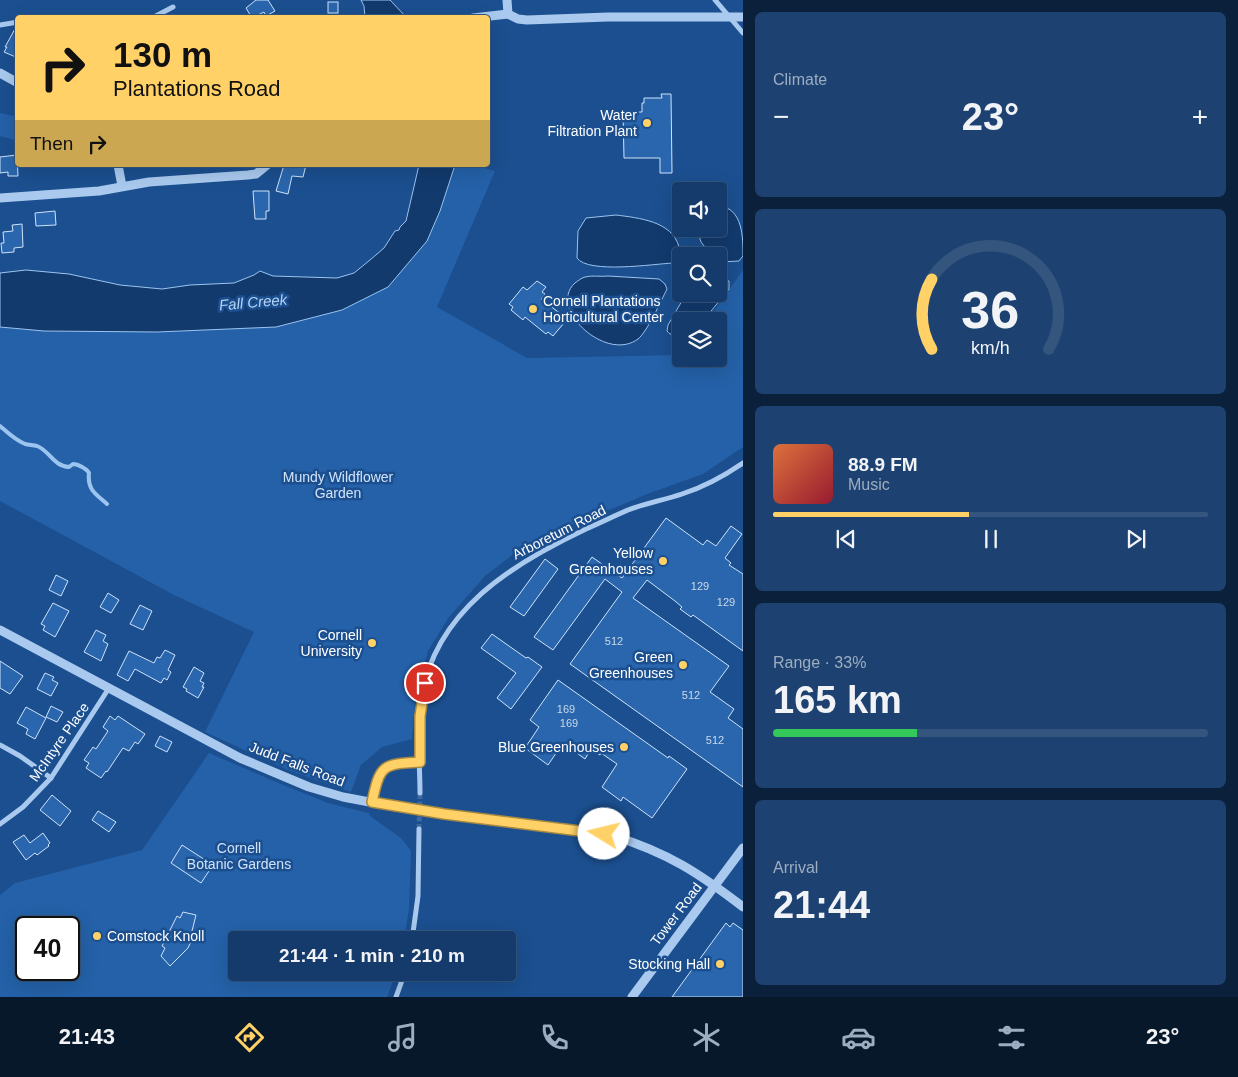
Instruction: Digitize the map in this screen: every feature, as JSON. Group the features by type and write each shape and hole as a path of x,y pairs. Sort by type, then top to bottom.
{"street":[{"path":"507,0 508,14"},
{"path":"715,0 743,33"},
{"path":"158,15 173,7"},
{"path":"490,16 508,14 518,19 527,20 608,17 743,18"},
{"path":"0,25 15,22"},
{"path":"0,73 15,81"},
{"path":"118,167 122,186"},
{"path":"0,198 99,191 149,182 248,175 256,174 265,167"},
{"name":"Arboretum Road","path":"420,793 420,716 423,691 430,667 444,637 482,593 504,574 558,542 627,510 684,494 710,483 743,463"},
{"name":"Judd Falls Road","path":"0,630 194,734 269,771 309,787 343,797 372,802 614,836 641,844 692,869 743,907"},
{"name":"McIntyre Place","path":"0,824 23,807 51,778 109,688"},
{"path":"0,745 20,756 51,778"},
{"path":"372,802 378,777 382,771 396,763 420,762"},
{"path":"413,931 418,896 419,830"},
{"name":"Tower Road","path":"632,997 743,848"},
{"path":"396,997 401,981"}],"green space":[{"path":"0,113 14,116 15,140 0,136"},
{"name":"Mundy Wildflower Garden","path":"454,167 480,167 495,171 437,307 527,358 672,355 672,367 727,367 727,312 713,312 720,302 727,302 727,293 743,270 743,447 703,474 650,493 525,545 485,576 449,617 428,651 415,701 412,739 382,747 361,765 351,792 288,770 205,732 254,632 174,595 0,501 0,327 44,331 157,332 276,327 342,310 427,241 440,211"},
{"name":"Cornell Botanic Gardens","path":"209,753 328,803 369,813 370,816 401,838 411,851 409,909 405,931 228,931 228,981 393,981 387,997 0,997 0,895 15,883 142,850"}],"water":[{"path":"361,0 390,0 404,15 365,15"},
{"name":"Fall Creek","path":"419,167 454,167 440,211 427,241 388,287 342,310 276,327 157,332 44,331 0,327 0,273 26,270 69,274 120,285 162,289 190,285 234,283 260,271 273,276 337,278 354,273 384,248 395,231 399,230 406,221"},
{"path":"727,208 733,212 740,225 743,256 739,261 727,262 727,247 705,247 699,237 727,237"},
{"path":"616,215 654,222 669,231 679,247 672,247 672,263 607,267 584,263 577,258 578,231 586,218"},
{"path":"588,276 659,279 665,284 667,289 642,335 625,345 611,344 597,338 584,329 574,318 569,306 568,294 575,283"},
{"path":"727,280 729,281 729,289 727,291"},
{"path":"681,302 718,302 710,312 676,312"},
{"path":"672,318 672,334 667,331"}],"building":[{"path":"256,0 268,0 275,11 268,15 264,12 258,15 250,15 246,8"},
{"path":"328,2 338,2 338,13 328,13"},
{"path":"15,29 15,57 4,52 7,47 5,47"},
{"name":"Water Filtration Plant","path":"661,94 671,94 672,173 660,173 660,158 624,158 623,112 642,112 644,98 662,98"},
{"path":"15,155 15,167 18,167 18,176 8,176 8,172 0,173 0,157"},
{"path":"283,167 306,167 303,177 292,176 288,194 276,191"},
{"path":"253,191 269,191 269,211 266,211 266,219 255,219"},
{"path":"55,211 56,225 36,226 35,213"},
{"path":"22,224 23,247 14,248 14,252 2,253 1,243 4,243 3,232 13,231 12,225"},
{"name":"Cornell Plantations Horticultural Center","path":"537,281 546,287 542,292 545,294 541,299 561,314 558,319 564,323 553,336 548,332 546,334 525,317 523,320 511,310 513,307 509,304 523,287 527,290"},
{"path":"666,518 703,545 707,540 716,546 731,526 742,534 725,558 731,563 729,565 743,574 743,651 693,615 691,617 680,609 682,607 647,580 633,598 729,666 710,692 734,709 728,718 743,729 743,787 570,664 622,592 605,579 553,650 534,637 592,557 622,578"},
{"path":"545,559 558,569 524,616 510,607"},
{"path":"56,575 68,581 61,596 49,590"},
{"path":"108,593 119,600 111,613 100,607"},
{"path":"53,603 69,611 55,637 43,630 45,626 41,624"},
{"path":"140,605 152,611 143,630 130,624"},
{"path":"96,630 106,635 103,641 108,644 101,661 84,652"},
{"path":"492,634 542,667 511,709 497,698 516,673 481,648"},
{"path":"165,650 175,655 168,670 171,672 167,680 164,678 161,683 135,669 128,681 117,675 129,651 154,663 157,657 160,658"},
{"path":"0,661 23,676 10,694 0,688"},
{"path":"194,667 204,673 200,681 204,683 202,687 204,687 198,698 183,687"},
{"path":"45,673 54,677 52,680 58,683 51,696 37,689"},
{"name":"Blue Greenhouses","path":"558,680 668,758 669,756 687,769 652,818 623,797 621,801 602,787 617,764 601,753 600,755 591,749 585,759 563,743 548,765 525,748 539,727 530,720"},
{"path":"51,706 63,712 57,722 46,717"},
{"path":"26,707 46,718 35,739 26,734 28,729 17,723"},
{"path":"110,716 115,720 118,716 145,734 138,744 135,742 129,751 123,748 101,778 86,768 89,763 84,760 93,747 96,749 108,731 103,727"},
{"path":"160,736 172,742 167,752 155,746"},
{"path":"52,795 71,811 60,826 40,810"},
{"path":"98,811 116,822 109,832 92,820"},
{"path":"43,833 50,843 49,846 26,860 13,842 24,835 30,843"},
{"path":"182,845 213,865 201,883 171,863"},
{"path":"183,912 196,915 191,935 193,937 188,948 170,966 161,956 165,948 162,946 177,916 180,918"},
{"name":"Stocking Hall","path":"726,923 730,927 733,923 743,930 743,997 672,997"}],"waterway":[{"path":"0,426 21,442 41,448 59,464 69,467 75,464 84,468 89,473 91,488 107,504"}],"tunnel":[{"path":"419,829 420,793"}],"place":[{"name":"Water Filtration Plant","path":"647,123"},
{"name":"Cornell Plantations Horticultural Center","path":"533,309"},
{"name":"Yellow Greenhouses","path":"663,561"},
{"name":"Cornell University","path":"372,643"},
{"name":"Green Greenhouses","path":"683,665"},
{"name":"Blue Greenhouses","path":"624,747"},
{"name":"Comstock Knoll","path":"97,936"},
{"name":"Stocking Hall","path":"720,964"}],"route":[{"path":"425,683 421,699 420,762 396,763 382,771 378,777 372,802 444,814 604,834"}]}
